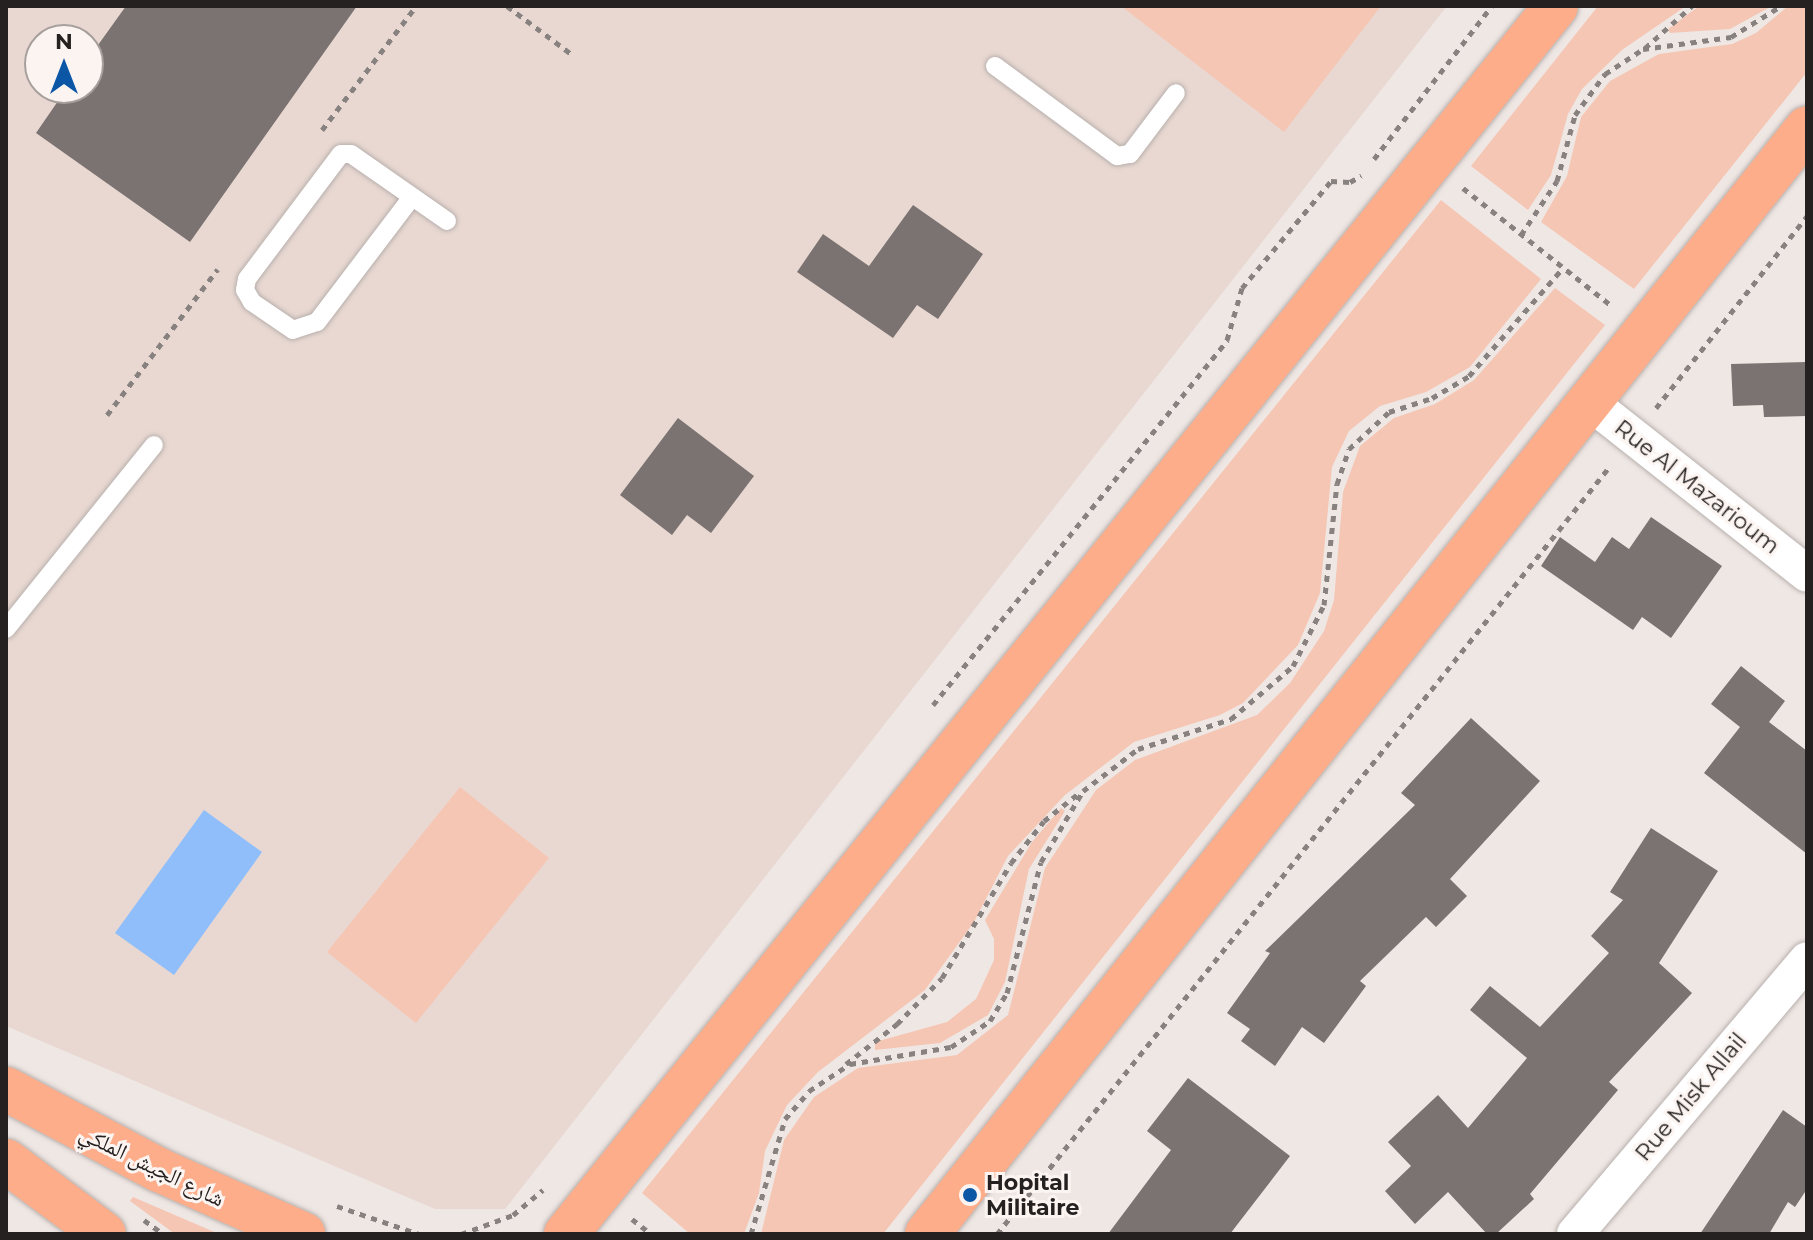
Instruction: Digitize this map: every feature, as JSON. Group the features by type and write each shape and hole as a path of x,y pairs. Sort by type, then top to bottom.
{"main road":[{"path":"566,1234 1556,6"},
{"path":"927,1234 1587,400 1647,332 1807,128"},
{"name":"شارع الجيش الملكي","path":"6,1089 159,1170 303,1234"},
{"path":"6,1161 104,1234"}],"street":[{"name":"Rue Al Mazarioum","path":"1587,400 1807,574"},
{"name":"Rue Misk Allail","path":"1575,1234 1807,960"}],"lane":[{"path":"995,66 1117,156 1130,154 1176,93"},
{"path":"412,197 317,322 303,330 293,330 252,302 245,290 264,255 341,154 351,154 447,221"},
{"path":"6,629 154,445"}],"path":[{"path":"507,6 570,53"},
{"path":"1371,163 1492,6"},
{"path":"1521,235 1557,181 1568,133 1588,93 1617,64 1643,49 1692,6"},
{"path":"1643,49 1731,37 1781,6"},
{"path":"1394,130 1562,269 1690,364"},
{"path":"929,710 1227,340 1242,288 1331,181 1350,182 1364,174"},
{"path":"997,1234 1807,216"},
{"path":"751,1234 785,1119 809,1091 897,1024 942,978 1011,863 1044,821 1138,749 1231,719 1277,685 1306,646 1324,605 1337,484 1349,449 1389,412 1432,398 1469,376 1562,269"},
{"path":"842,1068 873,1057 951,1047 990,1021 1007,993 1041,862 1083,791"},
{"path":"347,1210 419,1234"},
{"path":"461,1234 480,1230"}],"shaded area":[{"path":"6,6 1447,6 505,1209 435,1209 6,1026"},
{"path":"1121,6 1381,6 1284,132"},
{"path":"1598,6 1686,6 1622,50 1582,89 1568,114 1551,175 1528,210 1471,166"},
{"path":"1699,6 1772,6 1730,29 1670,33 1668,29"},
{"path":"1788,6 1807,6 1807,72 1634,289 1541,222 1567,176 1581,117 1610,81 1659,54 1732,44 1756,33"},
{"path":"1441,200 1541,279 1470,367 1426,392 1380,406 1349,431 1332,467 1320,593 1298,645 1243,703 1220,715 1134,742 1065,795 1008,856 974,922 925,990 818,1072 787,1105 765,1151 759,1193 744,1234 690,1234 642,1193"},
{"path":"1555,288 1605,325 883,1234 761,1234 784,1140 814,1097 858,1068 957,1055 1008,1015 1045,868 1096,790 1135,760 1257,715 1290,683 1324,631 1334,600 1343,492 1360,446 1394,418 1435,404 1474,380"},
{"path":"460,787 549,858 416,1023 327,952"},
{"path":"1061,808 1065,811 1029,869 1005,982 988,1015 940,1043 875,1050 875,1042 947,1022 976,999 994,960 994,939 985,920 1032,842"},
{"path":"133,1197 219,1234 175,1234 130,1201"}],"water":[{"path":"204,810 262,852 174,975 115,933"}],"building":[{"path":"126,6 357,6 190,242 36,133 56,104 104,104 104,37"},
{"path":"913,205 983,254 938,319 917,305 893,338 797,272 823,234 869,266"},
{"path":"1807,362 1807,416 1764,417 1763,405 1733,406 1731,364"},
{"path":"678,418 754,476 711,533 687,515 672,535 620,495"},
{"path":"1651,517 1722,566 1671,638 1642,617 1633,630 1541,566 1560,537 1595,562 1612,537 1629,549"},
{"path":"1741,666 1785,701 1769,722 1807,751 1807,854 1704,773 1740,727 1711,704"},
{"path":"1471,718 1540,781 1450,879 1467,896 1436,927 1426,917 1360,981 1366,986 1324,1043 1302,1027 1275,1066 1241,1041 1250,1029 1227,1013 1270,953 1265,951 1415,805 1401,793"},
{"path":"1651,828 1718,871 1659,963 1692,993 1609,1082 1618,1090 1530,1194 1534,1199 1496,1234 1487,1234 1448,1192 1415,1224 1385,1191 1411,1166 1388,1142 1438,1095 1468,1128 1527,1058 1470,1010 1490,986 1540,1027 1609,953 1591,936 1623,900 1610,892"},
{"path":"1188,1078 1290,1156 1230,1234 1108,1234 1171,1150 1147,1131"},
{"path":"1783,1110 1807,1127 1807,1189 1795,1207 1788,1202 1769,1234 1700,1234"}],"place":[{"name":"Hopital Militaire","path":"970,1195"}]}
